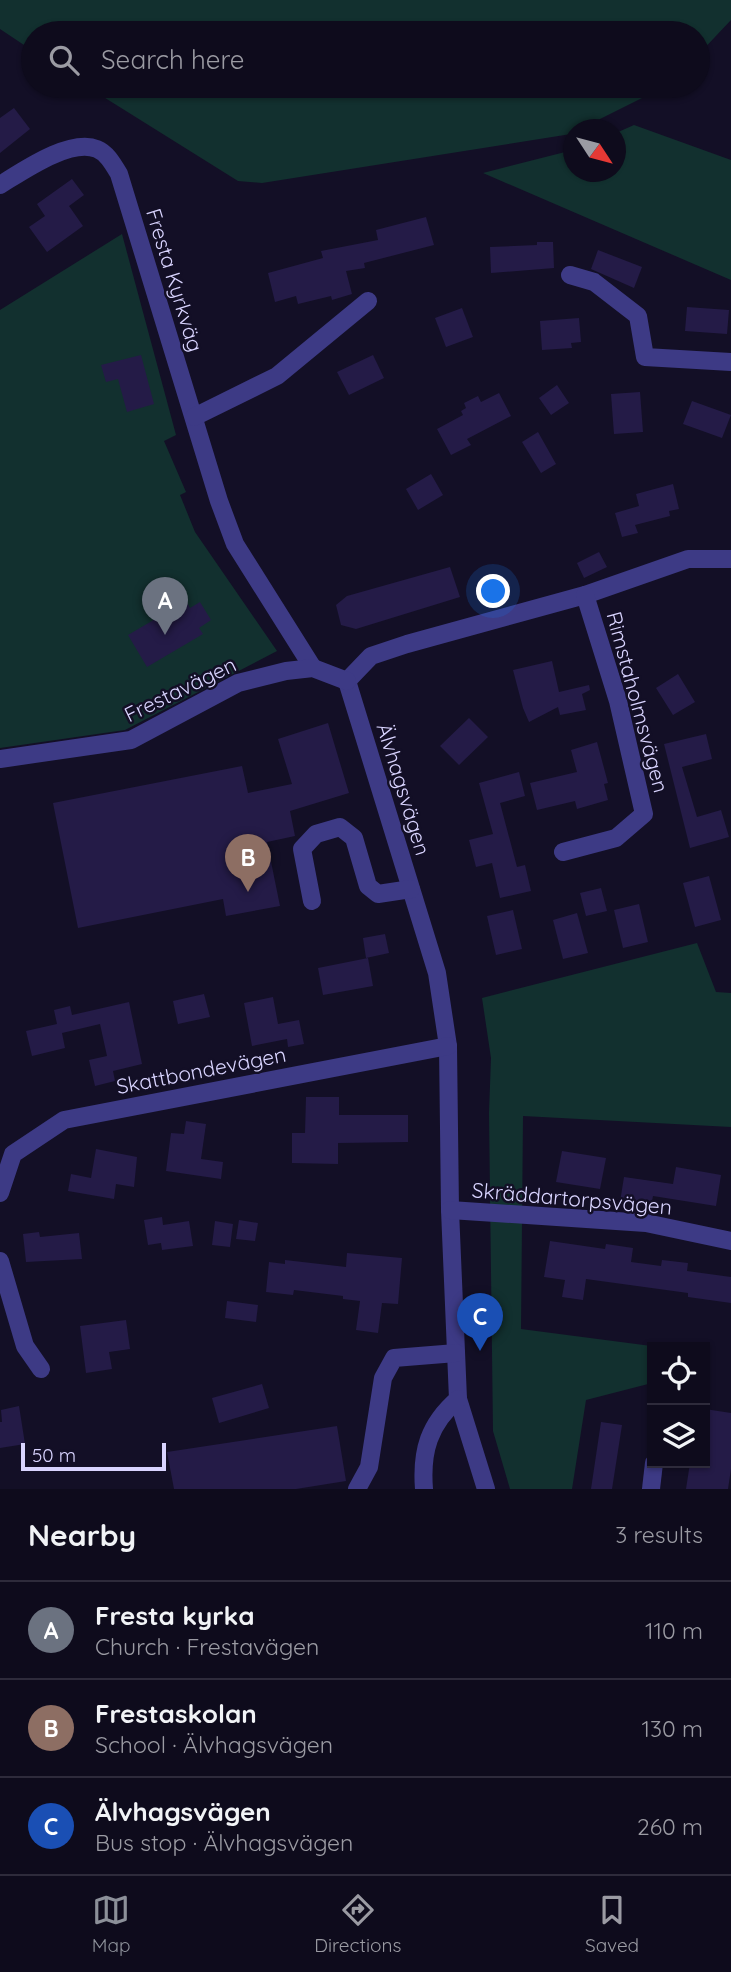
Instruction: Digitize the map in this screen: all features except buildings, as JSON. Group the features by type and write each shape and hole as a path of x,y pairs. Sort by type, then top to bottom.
{"street":[{"name":"Fresta Kyrkväg","path":"0,185 25,169 74,146 96,149 109,158 119,174 219,501 236,544 313,668"},
{"path":"570,275 594,282 638,316 645,357 731,362"},
{"path":"194,417 277,376 368,301"},
{"path":"347,681 371,656 407,643 585,595 688,559 731,559"},
{"name":"Rimstaholmsvägen","path":"563,852 616,838 644,814 618,701 585,595"},
{"name":"Frestavägen","path":"0,759 131,740 238,682 286,671 313,668 347,681"},
{"name":"Älvhagsvägen","path":"347,681 437,973 448,1046 450,1210 458,1399 486,1489"},
{"path":"312,901 302,849 316,834 340,827 354,838 368,886 378,894 411,889"},
{"name":"Skattbondevägen","path":"0,1193 13,1154 64,1119 448,1046"},
{"name":"Skräddartorpsvägen","path":"450,1210 646,1223 731,1241"},
{"path":"0,1261 25,1346 41,1369"},
{"path":"357,1489 369,1466 383,1378 394,1358 456,1353"},
{"path":"424,1489 422,1467 428,1438 443,1412 458,1399"},
{"path":"651,1489 653,1468"}],"green space":[{"path":"0,0 731,0 731,20 710,42 710,21 21,21 21,43 0,29"},
{"path":"105,98 642,98 600,119 563,119 563,135 262,183 238,181"},
{"path":"634,125 731,160 731,280 483,173 563,153 563,182 626,182 626,129"},
{"path":"122,234 176,435 164,441 186,492 180,495 195,532 277,651 125,730 0,748 0,310"},
{"path":"697,943 716,992 731,993 731,1127 523,1116 521,1329 647,1345 647,1384 586,1400 572,1489 510,1489 493,1431 489,1113 491,1058 482,998"}],"place":[{"name":"Fresta kyrka","path":"165,635"},
{"name":"Frestaskolan","path":"248,892"},
{"name":"Älvhagsvägen","path":"480,1351"}]}
